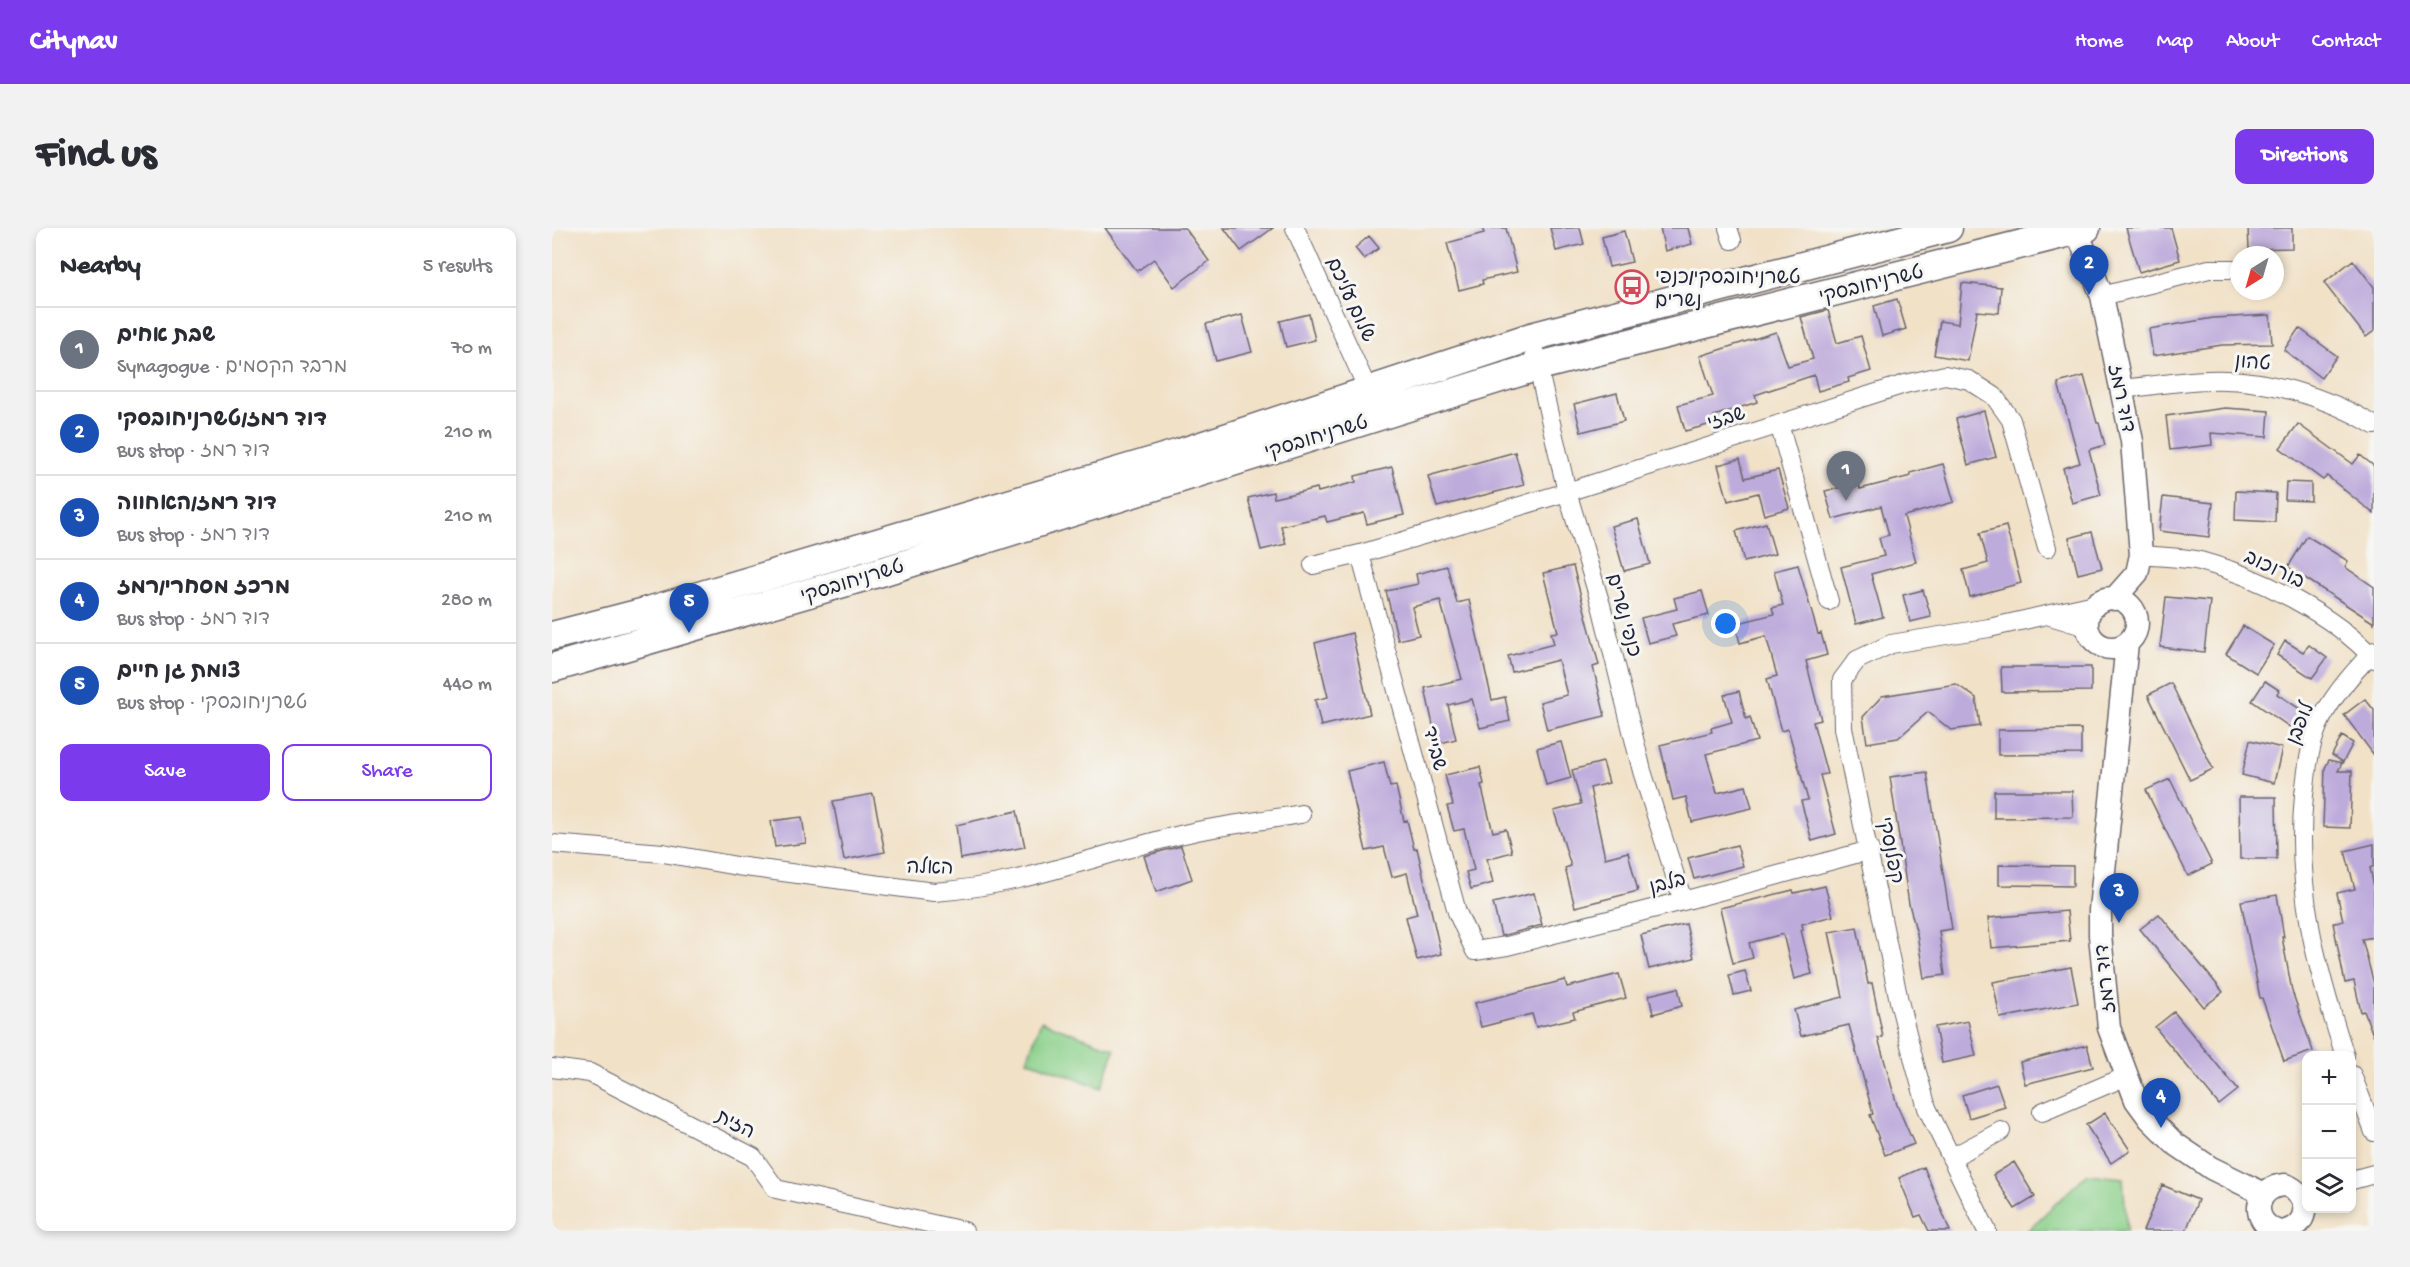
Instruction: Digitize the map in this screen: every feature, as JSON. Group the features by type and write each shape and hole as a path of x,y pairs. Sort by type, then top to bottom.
{"main road":[{"name":"טשרניחובסקי","path":"552,636 645,612 1180,453 1531,337 1948,228"},
{"name":"טשרניחובסקי","path":"552,668 884,571 1539,366 2080,229"}],"street":[{"name":"שלום עליכם","path":"1295,228 1368,390"},
{"name":"דוד רמז","path":"2080,229 2102,296 2132,441 2139,564 2139,588 2133,611"},
{"path":"2102,296 2209,269 2230,269"},
{"name":"כנפי נשרים","path":"1531,337 1567,492 1600,605 1642,771 1683,901"},
{"name":"שבזי","path":"1313,565 1360,554 1567,492 1905,384 1945,375 1969,380 1994,396 2011,420 2047,548"},
{"name":"טהון","path":"2121,389 2209,379 2278,386 2352,411 2374,425"},
{"path":"1779,424 1829,601"},
{"name":"שב''ד","path":"1360,554 1457,912 1475,951"},
{"name":"בורוכוב","path":"2139,564 2199,561 2251,578 2287,596 2360,643 2373,655"},
{"path":"2104,602 2126,603 2133,611 2137,624 2135,632 2127,643 2117,648 2104,647 2094,640 2087,627 2088,615 2104,602 2139,564"},
{"name":"קפלנסקי","path":"1987,1231 1927,1108 1915,1065 1899,1001 1844,728 1842,680 1857,660 1891,644 1989,628 2104,602"},
{"path":"2046,614 2087,627"},
{"name":"דוד רמז","path":"2127,643 2100,927 2109,1028 2136,1100 2150,1119 2174,1143 2211,1168 2264,1194"},
{"name":"דוד רמז","path":"2104,647 2121,692"},
{"name":"לופבן","path":"2343,1051 2322,985 2306,905 2302,876 2301,828 2308,756 2320,723 2337,692 2373,655"},
{"name":"האלה","path":"552,844 663,853 737,866 934,892 965,890 1003,882 1197,831 1301,814"},
{"name":"בלבן","path":"1475,951 1507,946 1683,901 1870,850"},
{"name":"הזית","path":"552,1068 590,1072 753,1157 776,1188 964,1231"},
{"path":"2042,1112 2127,1076"},
{"path":"2356,1085 2374,1132"},
{"path":"1951,1158 2001,1131"},
{"path":"2356,1179 2374,1174"},
{"path":"2277,1231 2261,1219 2259,1205 2264,1194 2277,1186 2302,1192"},
{"path":"2286,1231 2298,1226 2305,1213"}],"green space":[{"path":"1041,1021 1115,1049 1101,1088 1027,1060"},
{"path":"2087,1174 2123,1178 2127,1231 2027,1231"}],"building":[{"path":"1105,228 1185,228 1209,261 1174,287 1154,259 1137,271"},
{"path":"1224,228 1273,228 1241,251"},
{"path":"1482,228 1506,228 1517,272 1482,280 1483,284 1459,290 1447,243 1484,233"},
{"path":"1550,228 1580,228 1584,244 1556,251"},
{"path":"1660,228 1688,228 1692,244 1665,251"},
{"path":"2126,228 2171,228 2180,260 2139,272"},
{"path":"2248,228 2292,228 2292,248 2249,246"},
{"path":"1624,231 1632,262 1609,267 1602,237"},
{"path":"1369,236 1379,248 1364,259 1355,248"},
{"path":"2353,260 2374,287 2374,331 2366,337 2324,283"},
{"path":"1962,283 2001,287 1999,313 1977,311 1968,361 1934,355 1940,321 1958,324"},
{"path":"1897,299 1906,329 1882,336 1874,306"},
{"path":"1828,310 1837,343 1861,336 1871,371 1848,378 1849,382 1818,391 1814,375 1755,395 1757,402 1714,416 1716,423 1685,431 1678,405 1713,396 1700,356 1776,332 1788,366 1813,359 1801,317"},
{"path":"1309,314 1315,340 1286,347 1280,321"},
{"path":"1242,315 1252,352 1216,361 1206,324"},
{"path":"2270,315 2272,344 2222,345 2153,356 2149,329 2213,318"},
{"path":"2299,328 2337,356 2321,378 2284,350"},
{"path":"2084,376 2105,445 2089,450 2101,495 2072,503 2063,468 2080,463 2058,383"},
{"path":"1617,393 1624,421 1581,432 1574,404"},
{"path":"2225,408 2269,411 2267,437 2211,433 2212,445 2170,450 2166,416"},
{"path":"1984,411 1996,457 1968,465 1956,419"},
{"path":"2298,424 2353,464 2360,455 2374,466 2374,514 2327,476 2323,480 2280,448"},
{"path":"1515,452 1524,485 1437,507 1428,476"},
{"path":"1740,459 1745,478 1778,470 1789,508 1764,515 1758,493 1728,501 1718,465"},
{"path":"1943,464 1954,502 1904,516 1916,562 1871,574 1883,617 1856,624 1841,567 1884,556 1879,538 1889,535 1881,506 1833,519 1825,491 1859,483 1860,489 1911,476 1910,473"},
{"path":"1392,467 1404,515 1367,524 1364,513 1327,522 1325,516 1281,526 1286,544 1261,550 1248,498 1273,492 1274,498 1317,488 1318,492 1356,482 1355,476"},
{"path":"2286,482 2311,483 2311,501 2285,500"},
{"path":"2236,491 2276,493 2275,522 2235,520"},
{"path":"2163,497 2213,503 2209,537 2159,531"},
{"path":"1638,519 1650,564 1624,571 1611,526"},
{"path":"1766,523 1775,554 1744,562 1736,531"},
{"path":"2006,526 2021,583 1970,597 1963,570 1988,563 1980,533"},
{"path":"2092,532 2102,568 2078,574 2069,538"},
{"path":"2307,536 2348,561 2345,567 2374,587 2374,623 2288,567"},
{"path":"1798,565 1818,634 1821,633 1827,655 1806,661 1821,720 1813,722 1827,774 1820,775 1836,834 1812,841 1801,801 1808,800 1788,729 1781,731 1767,679 1777,676 1766,636 1740,643 1735,624 1774,614 1772,608 1783,605 1774,571"},
{"path":"1447,566 1457,603 1469,600 1492,700 1505,697 1510,721 1480,728 1472,699 1448,705 1456,739 1437,744 1425,688 1462,679 1440,600 1412,607 1419,635 1398,640 1386,591 1418,584 1416,574"},
{"path":"1573,566 1599,665 1593,667 1605,716 1547,730 1540,702 1567,695 1558,660 1512,672 1508,656 1554,644 1551,633 1558,632 1543,573"},
{"path":"1923,590 1931,617 1910,622 1903,595"},
{"path":"1702,591 1709,615 1672,624 1676,636 1648,643 1641,618 1677,609 1674,598"},
{"path":"2166,597 2210,601 2204,652 2160,647"},
{"path":"2243,626 2274,645 2256,673 2226,654"},
{"path":"1352,633 1370,714 1321,726 1315,700 1328,697 1315,643"},
{"path":"2285,641 2303,652 2309,645 2327,658 2312,678 2277,655"},
{"path":"2001,667 2091,667 2091,691 2002,692"},
{"path":"2265,681 2279,690 2277,694 2311,716 2300,734 2252,701"},
{"path":"2171,683 2213,769 2190,780 2148,695"},
{"path":"1956,684 1976,698 1980,726 1951,730 1928,712 1898,738 1867,743 1863,717 1882,696"},
{"path":"1739,691 1746,719 1750,717 1757,741 1706,754 1717,793 1746,786 1752,808 1692,822 1686,797 1673,800 1660,745 1712,732 1711,728 1732,722 1724,695"},
{"path":"2365,699 2374,710 2374,755 2344,715"},
{"path":"2081,729 2081,754 1998,755 1998,730"},
{"path":"2342,736 2353,743 2343,762 2332,755"},
{"path":"2250,740 2282,748 2274,783 2242,775"},
{"path":"1561,742 1571,778 1546,785 1537,748"},
{"path":"2329,760 2342,763 2338,771 2352,771 2350,828 2323,827 2325,768"},
{"path":"1384,762 1390,787 1396,786 1404,821 1407,820 1414,849 1417,848 1441,954 1417,960 1406,917 1417,914 1407,873 1392,877 1384,847 1366,851 1347,771"},
{"path":"1603,762 1609,783 1590,788 1605,858 1628,852 1638,891 1575,907 1565,868 1571,866 1554,811 1581,804 1572,770"},
{"path":"1480,767 1484,784 1481,785 1493,832 1506,829 1512,852 1487,859 1493,883 1471,889 1466,872 1474,870 1464,829 1454,831 1447,806 1453,805 1445,775"},
{"path":"1927,772 1952,929 1939,931 1945,975 1924,978 1917,934 1909,904 1890,777"},
{"path":"2170,779 2212,864 2188,876 2146,790"},
{"path":"1994,791 2072,791 2073,817 1994,818"},
{"path":"873,794 885,852 844,860 833,801"},
{"path":"2239,797 2276,797 2277,859 2240,859"},
{"path":"1017,811 1025,847 960,859 956,825"},
{"path":"802,817 806,843 775,847 771,821"},
{"path":"2374,844 2374,866 2370,868 2374,887 2374,937 2362,939 2374,984 2373,1035 2364,1011 2361,1012 2354,981 2345,983 2333,923 2343,921 2337,893 2355,889 2345,851"},
{"path":"1737,845 1743,866 1694,879 1688,858"},
{"path":"1181,846 1192,879 1156,892 1144,856"},
{"path":"1999,865 2073,866 2073,886 1999,885"},
{"path":"1825,886 1833,916 1802,924 1803,929 1801,930 1812,974 1794,979 1783,934 1749,943 1753,958 1733,963 1720,908 1793,890 1794,893"},
{"path":"1534,893 1542,925 1501,936 1493,903"},
{"path":"2277,895 2292,991 2313,1051 2302,1051 2302,1055 2284,1061 2262,998 2260,998 2241,901"},
{"path":"2067,911 2070,941 1991,948 1988,918"},
{"path":"2159,914 2223,992 2204,1007 2140,929"},
{"path":"1686,924 1694,958 1649,969 1641,935"},
{"path":"1857,927 1868,984 1872,983 1883,1037 1878,1038 1897,1105 1914,1144 1885,1155 1870,1115 1873,1114 1849,1025 1801,1036 1794,1010 1843,997 1829,932"},
{"path":"2071,967 2078,1003 2000,1018 1993,982"},
{"path":"1745,971 1751,991 1734,995 1729,975"},
{"path":"1619,974 1626,998 1573,1012 1575,1018 1536,1027 1532,1014 1481,1027 1475,1003 1565,980 1567,987"},
{"path":"1678,988 1682,1006 1653,1014 1649,995"},
{"path":"2174,1012 2238,1090 2219,1105 2155,1027"},
{"path":"1968,1021 1976,1056 1942,1063 1935,1027"},
{"path":"2087,1045 2093,1067 2025,1084 2020,1062"},
{"path":"1997,1084 2005,1107 1969,1118 1962,1095"},
{"path":"2105,1113 2130,1150 2111,1163 2086,1125"},
{"path":"2014,1162 2035,1197 2015,1209 1993,1175"},
{"path":"1924,1167 1950,1231 1929,1231 1921,1215 1915,1217 1899,1178"},
{"path":"2162,1185 2198,1200 2186,1231 2143,1231"}],"place":[{"name":"טשרניחובסקי/כנפי נשרים","path":"1632,287"},
{"name":"דוד רמז/טשרניחובסקי","path":"2089,295"},
{"name":"שבת אחים","path":"1846,501"},
{"name":"צומת גן חיים","path":"689,633"},
{"name":"דוד רמז/האחווה","path":"2119,923"},
{"name":"מרכז מסחרי/רמז","path":"2161,1128"}]}
